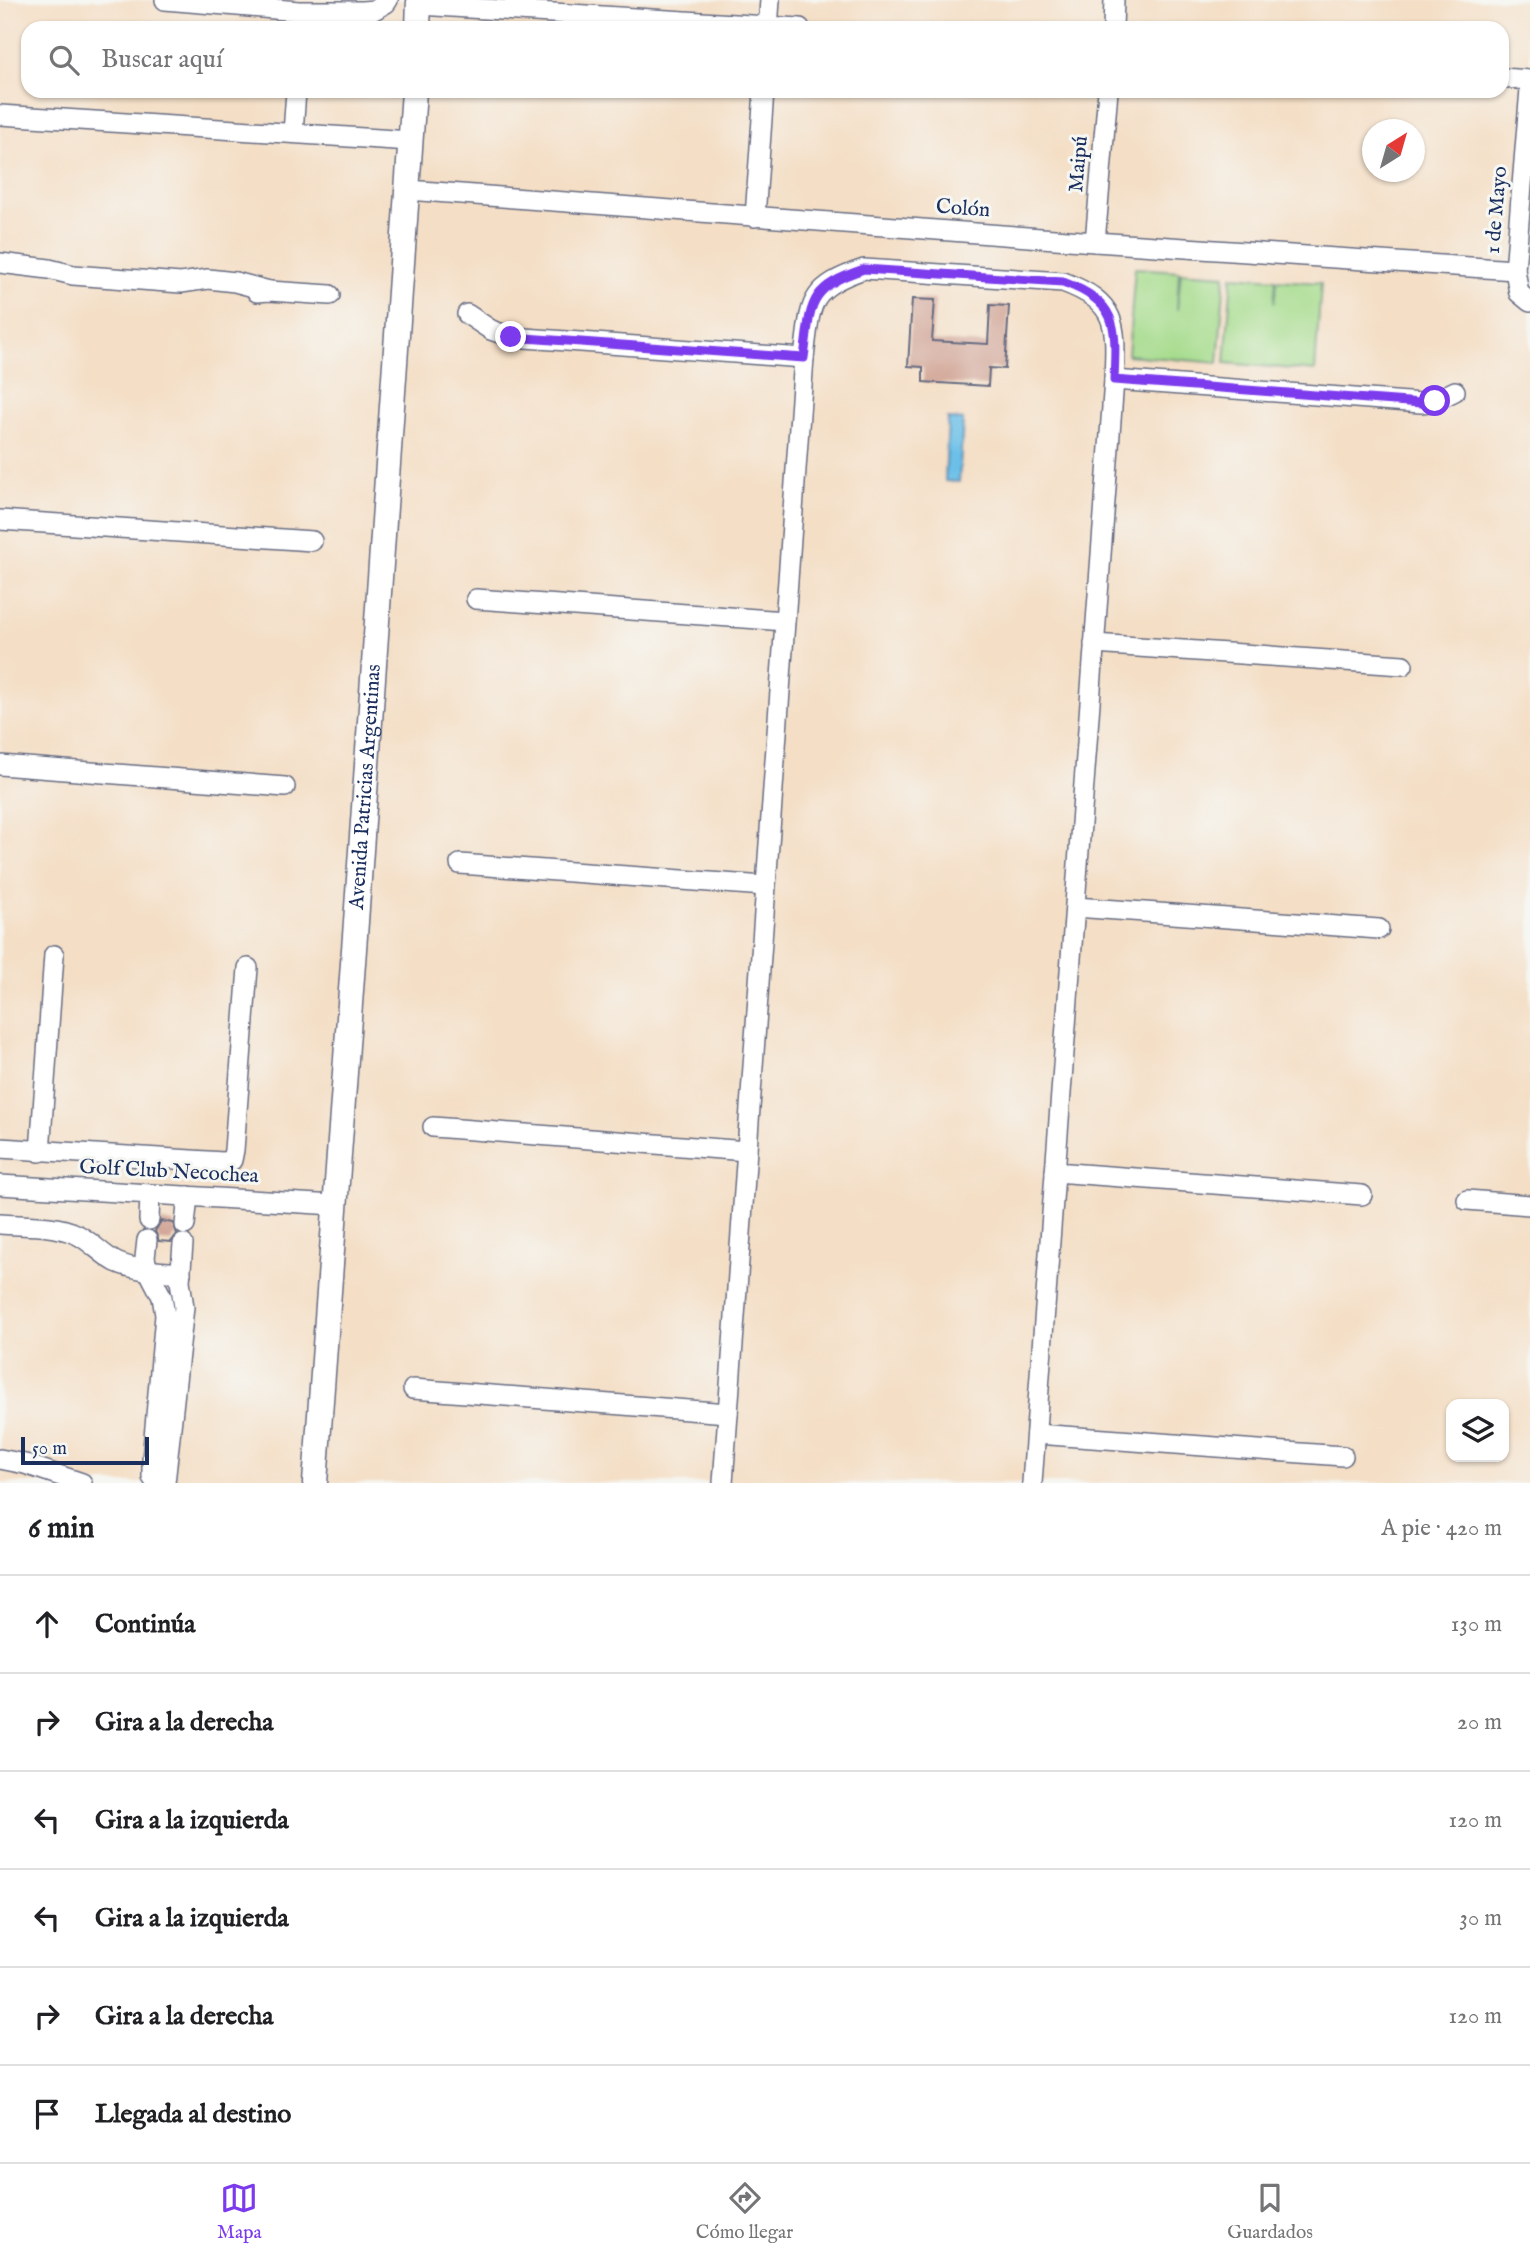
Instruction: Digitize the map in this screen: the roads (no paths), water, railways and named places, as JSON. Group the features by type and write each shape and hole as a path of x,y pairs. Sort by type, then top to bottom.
{"street":[{"path":"165,0 299,20 374,10 387,0"},
{"path":"768,21 770,0"},
{"path":"1114,21 1115,0"},
{"path":"419,11 637,21"},
{"path":"1509,78 1530,80"},
{"name":"1 de Mayo","path":"1525,297 1515,270 1530,89"},
{"path":"293,133 296,98"},
{"name":"Avenida Patricias Argentinas","path":"315,1483 414,98"},
{"path":"755,217 764,98"},
{"name":"Maipú","path":"1096,242 1107,98"},
{"path":"0,115 411,141"},
{"name":"Colón","path":"408,191 1515,270"},
{"path":"0,263 73,275 181,283 198,290 217,293 269,291 330,295"},
{"path":"723,1483 804,358 810,310 821,290 838,277 864,269 1063,282 1084,290 1100,301 1111,318 1115,335 1114,380 1032,1483"},
{"path":"0,277 40,281 73,275"},
{"path":"467,314 491,330 511,337 804,358"},
{"path":"1114,380 1421,403 1435,401 1455,391"},
{"path":"0,520 312,541"},
{"path":"476,599 786,621"},
{"path":"1094,644 1403,665"},
{"path":"0,765 285,787"},
{"path":"460,864 765,886"},
{"path":"1075,907 1379,929"},
{"path":"40,1152 54,955"},
{"path":"0,1148 223,1162 232,1160 248,968"},
{"path":"433,1127 747,1151"},
{"path":"1055,1172 1362,1195"},
{"name":"Golf Club Necochea","path":"0,1185 335,1205"},
{"path":"149,1220 150,1194"},
{"path":"165,1483 184,1307 181,1273 188,1196"},
{"path":"1467,1199 1530,1205"},
{"path":"0,1224 60,1229 75,1233 117,1262 135,1268 181,1273"},
{"path":"147,1240 145,1258 162,1297 165,1315 152,1460 152,1477 156,1483"},
{"path":"413,1389 728,1413"},
{"path":"1036,1434 1343,1456"},
{"path":"0,1459 25,1464 82,1483"}],"water":[{"path":"948,419 963,420 959,482 945,481"}]}
